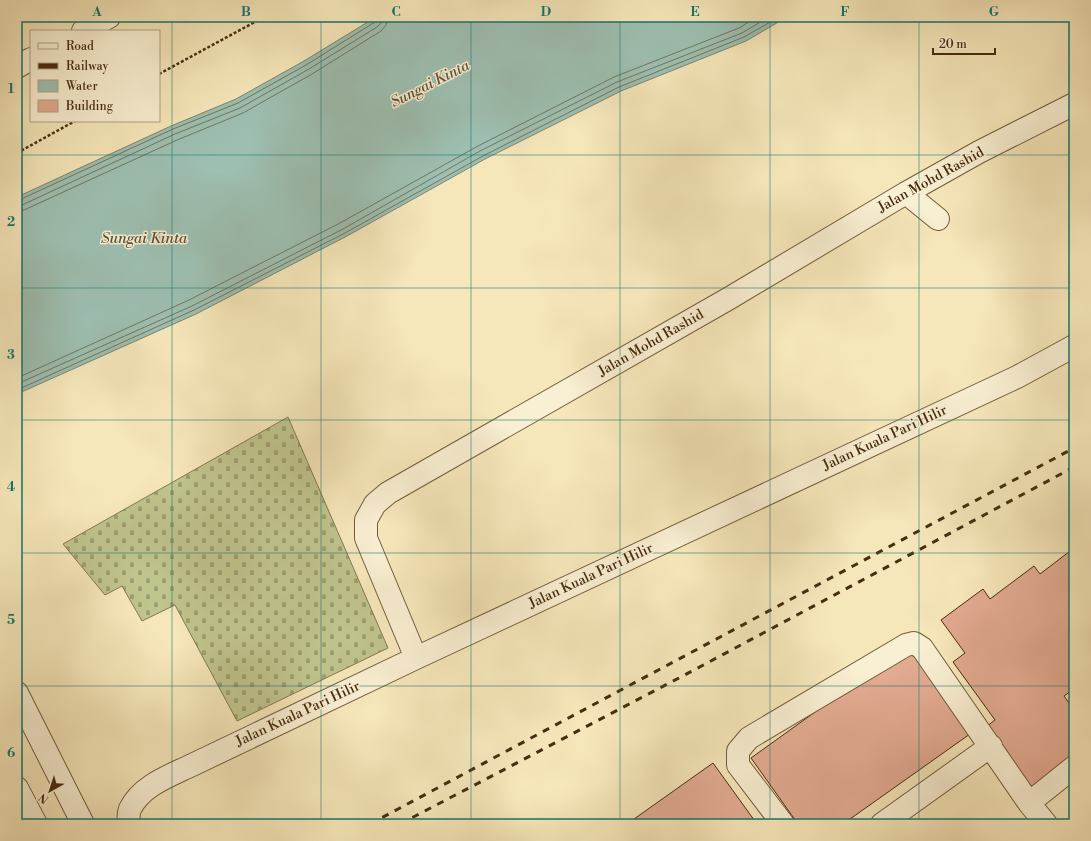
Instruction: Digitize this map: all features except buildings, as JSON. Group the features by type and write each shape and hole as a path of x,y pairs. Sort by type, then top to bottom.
{"street":[{"path":"85,30 109,17"},
{"path":"17,67 30,60"},
{"name":"Jalan Mohd Rashid","path":"416,658 366,538 366,520 376,504 388,494 728,299 906,193 979,152 1074,104"},
{"path":"906,193 938,219"},
{"name":"Jalan Kuala Pari Hilir","path":"128,824 130,809 141,793 157,782 416,658 1017,377 1074,346"},
{"path":"783,824 738,765 738,751 749,738 906,645 914,643 922,648 1029,802 1046,824"},
{"path":"17,693 83,824"},
{"path":"882,824 991,746"},
{"path":"1029,802 1074,767"},
{"path":"17,788 36,824"}],"path":[{"path":"160,73 264,17"},
{"path":"17,153 72,122"}],"green space":[{"path":"288,417 388,648 237,721 175,605 142,621 122,586 105,595 63,544"}],"water":[{"name":"Sungai Kinta","path":"376,17 787,17 746,41 621,91 485,159 347,236 196,314 17,394 17,197 171,126 236,99 304,61"}],"railway":[{"path":"370,824 1074,448"},
{"path":"400,824 679,678 1074,467"}]}
